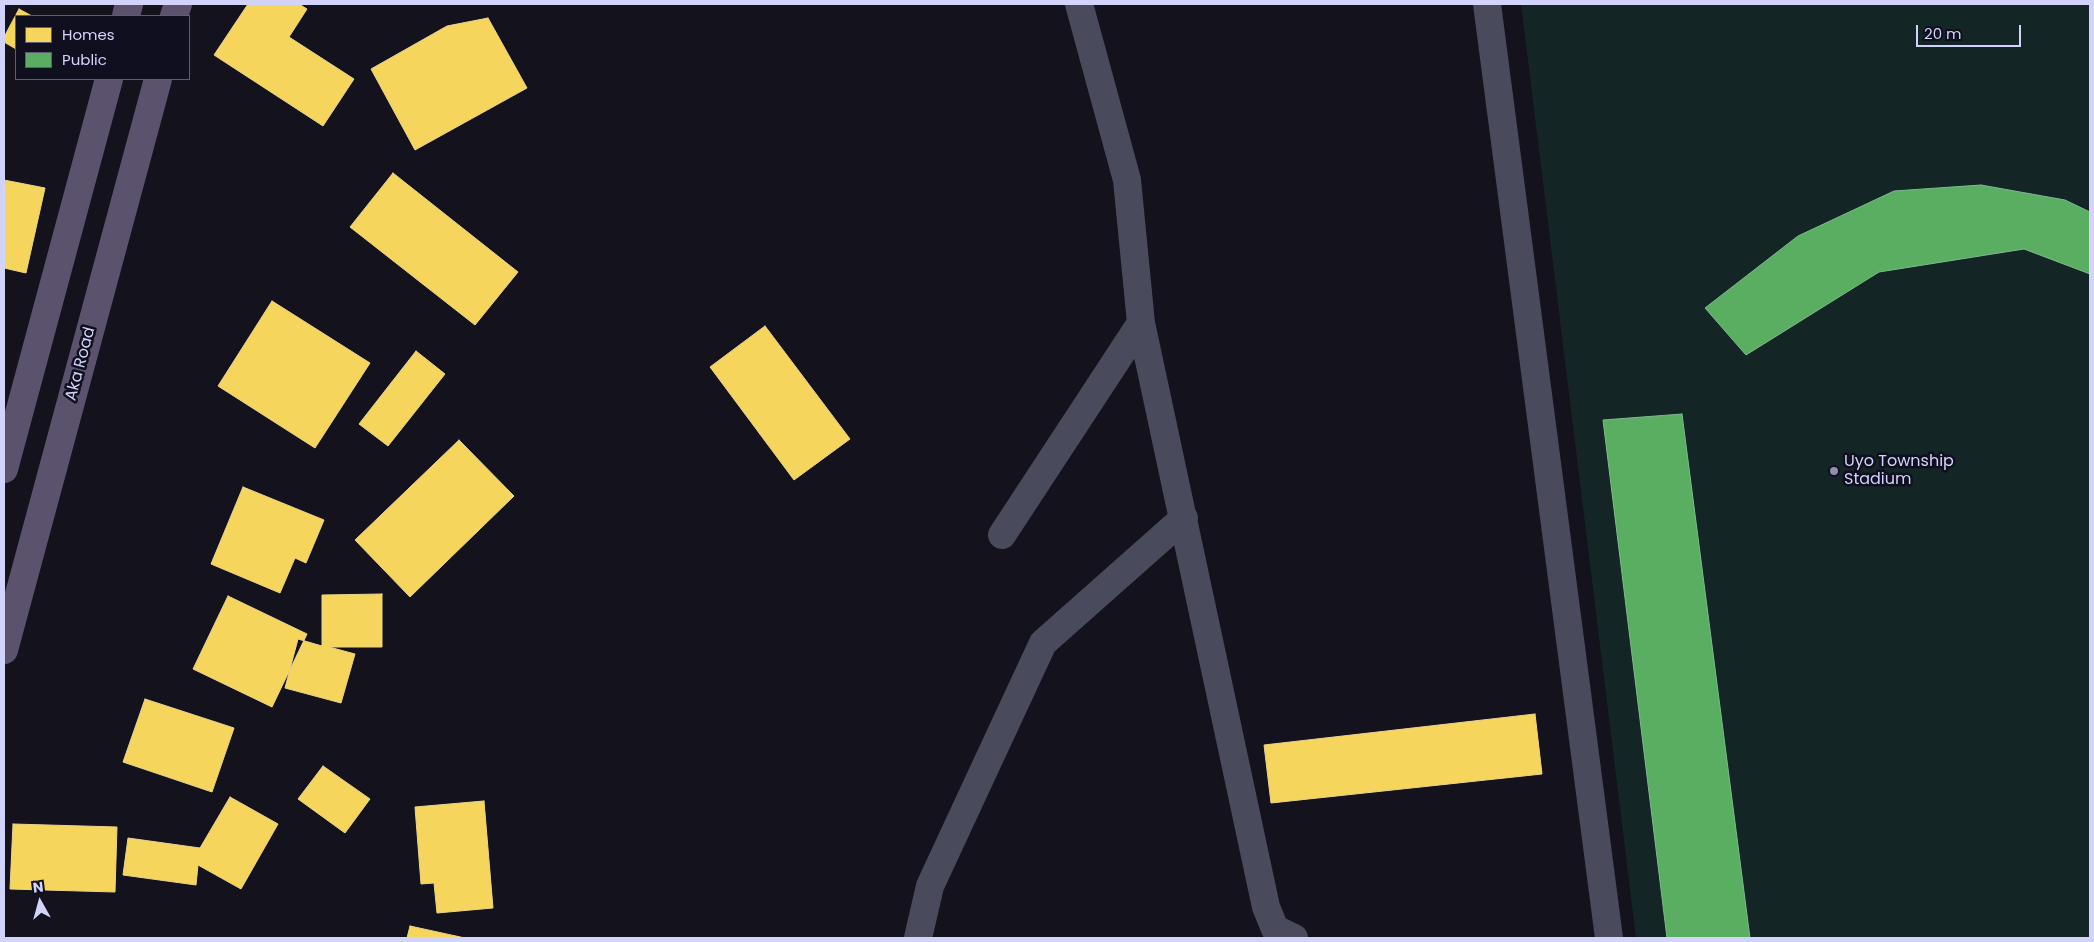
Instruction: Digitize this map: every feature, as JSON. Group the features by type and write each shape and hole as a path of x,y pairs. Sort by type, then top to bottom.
{"main road":[{"path":"4,469 109,80"},
{"name":"Aka Road","path":"4,650 158,80"}],"street":[{"path":"1078,4 1127,180 1141,323 1266,907 1275,929 1294,938"},
{"path":"1487,4 1609,938"},
{"path":"1002,535 1141,323"},
{"path":"918,938 930,886 1043,643 1184,518"}],"shaded area":[{"name":"Uyo Township Stadium","path":"1521,4 2090,4 2090,938 1636,938"}],"building: Homes":[{"path":"248,4 299,4 307,9 289,37 354,79 323,126 214,55"},
{"path":"19,9 30,15 16,15"},
{"path":"15,16 15,48 4,42 4,37"},
{"path":"488,18 527,88 415,150 371,69 447,26"},
{"path":"393,173 518,272 475,325 350,227"},
{"path":"4,180 45,188 26,273 4,268"},
{"path":"272,301 370,363 315,448 218,386"},
{"path":"765,326 850,439 794,480 710,367"},
{"path":"416,351 445,374 388,446 359,424"},
{"path":"459,440 514,496 410,597 355,540"},
{"path":"243,487 324,520 306,563 295,558 280,593 211,564"},
{"path":"382,594 382,647 329,647 355,654 341,703 285,688 298,639 322,646 322,595"},
{"path":"228,596 307,634 272,707 193,669"},
{"path":"145,699 234,728 212,792 123,762"},
{"path":"1535,714 1542,774 1271,803 1264,745"},
{"path":"323,766 370,799 345,833 298,799"},
{"path":"230,797 278,824 241,889 198,865 196,885 123,875 128,838 200,848"},
{"path":"484,801 493,908 437,913 434,883 421,884 415,807"},
{"path":"13,824 117,827 115,892 10,889"},
{"path":"410,926 465,938 407,938"}],"building: Public":[{"path":"1981,185 2065,200 2090,212 2090,274 2024,249 1879,272 1746,355 1705,308 1798,236 1894,191"},
{"path":"1682,414 1750,938 1667,938 1603,420"}],"place":[{"name":"Uyo Township Stadium","path":"1834,471"}]}
